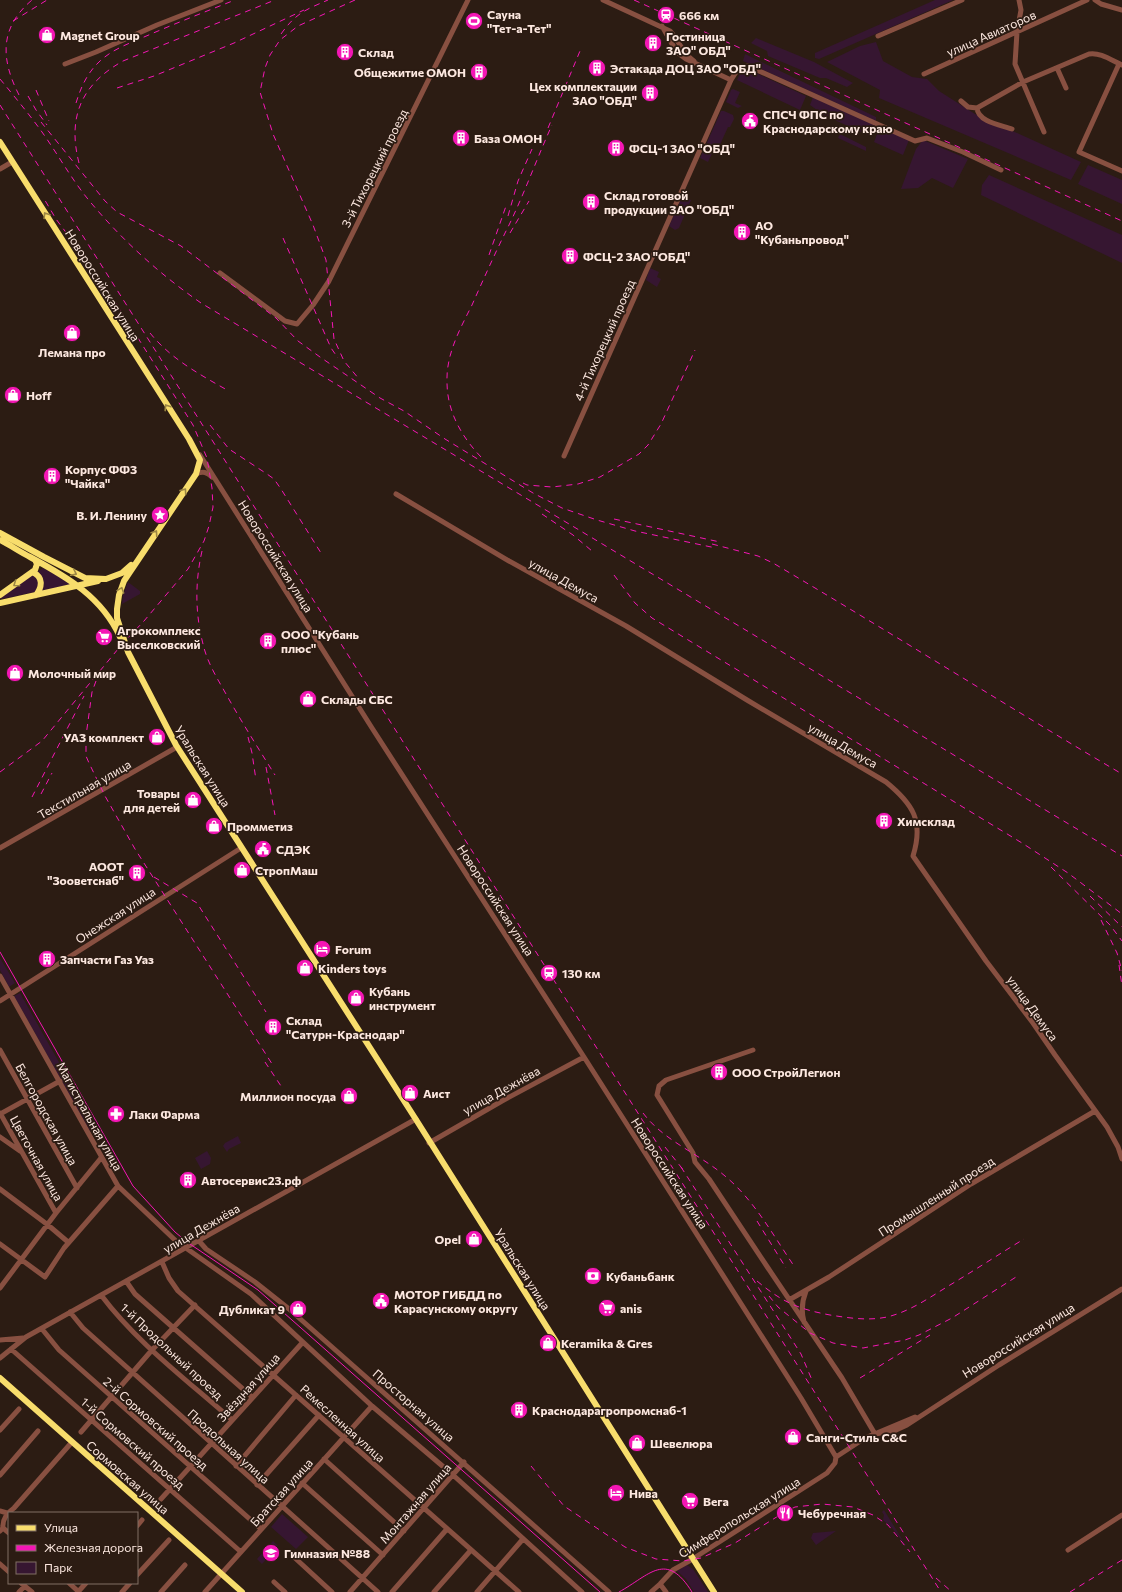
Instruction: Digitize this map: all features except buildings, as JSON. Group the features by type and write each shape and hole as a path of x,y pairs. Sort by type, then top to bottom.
{"main road":[{"name":"Новороссийская улица","path":"0,142 189,439 200,460 196,474 124,581 116,609"},
{"path":"0,533 85,578 106,578"},
{"path":"0,537 2,541 79,586"},
{"path":"0,603 79,586 122,573 138,559"},
{"path":"0,595 37,567 35,560"},
{"path":"32,572 39,576 41,580 41,585 36,595"},
{"name":"Уральская улица","path":"79,586 107,614 178,747 241,848 430,1142 713,1592"},
{"path":"107,614 114,613 116,609"},
{"name":"Уральская улица","path":"116,609 117,618 128,652 140,677"},
{"name":"Сормовская улица","path":"0,1378 220,1575 237,1592"},
{"name":"Сормовская улица","path":"0,1383 71,1443"},
{"name":"Сормовская улица","path":"220,1575 242,1592"}],"street":[{"path":"65,64 221,0"},
{"name":"3-й Тихорецкий проезд","path":"220,273 280,318 297,324 313,305 329,281 468,0"},
{"path":"603,0 662,26 670,31 678,40 685,53 694,61 731,80"},
{"path":"878,36 962,0"},
{"path":"1019,0 1021,10 1017,32 1015,64 1044,132"},
{"name":"улица Авиаторов","path":"924,74 1087,0"},
{"path":"1096,0 1101,4 1122,10"},
{"path":"961,101 968,107 977,108 1023,82 1089,54 1094,53 1121,64 1079,152 1122,170"},
{"name":"4-й Тихорецкий проезд","path":"564,456 731,80 737,70 742,66 748,66 915,141 927,138 963,152 1001,170"},
{"path":"1057,68 1066,88"},
{"path":"977,108 977,111 983,119 1012,129"},
{"path":"0,169 12,162"},
{"name":"Новороссийская улица","path":"189,439 372,728 584,1057 836,1457 865,1438 875,1434 894,1431 1122,1289"},
{"path":"196,474 203,472 208,473 220,487"},
{"name":"улица Демуса","path":"396,494 510,561 626,626 747,700 886,782 902,795 912,810 918,830 917,842 913,856 986,961 1033,1023 1107,1127 1118,1147 1122,1160"},
{"name":"Текстильная улица","path":"0,848 178,747"},
{"name":"Онежская улица","path":"0,1001 164,895 241,848"},
{"name":"Магистральная улица","path":"0,976 118,1186 166,1232 186,1248"},
{"name":"Белгородская улица","path":"0,1050 77,1188"},
{"path":"753,1050 666,1080 659,1086 657,1095 693,1153 695,1162 709,1179 857,1402 875,1434"},
{"name":"улица Дежнёва","path":"430,1142 584,1057"},
{"path":"0,1113 28,1100 60,1081"},
{"name":"Промышленный проезд","path":"789,1300 829,1277 971,1184 1095,1111"},
{"name":"Цветочная улица","path":"0,1113 56,1213"},
{"name":"улица Дежнёва","path":"0,1358 26,1337 415,1119"},
{"path":"0,1137 22,1153"},
{"path":"0,1288 56,1213 101,1158"},
{"path":"0,1244 45,1277 68,1242 118,1186"},
{"path":"0,1189 68,1242"},
{"name":"Просторная улица","path":"199,1240 206,1249 255,1282 289,1309 610,1592"},
{"path":"186,1248 251,1294 372,1406 453,1475 582,1592"},
{"name":"Ремесленная улица","path":"162,1262 173,1284 195,1305 519,1592"},
{"path":"126,1281 135,1294 252,1397"},
{"path":"805,1325 802,1308 803,1298 807,1290"},
{"name":"1-й Продольный проезд","path":"101,1295 117,1316 152,1350 232,1420"},
{"path":"81,1432 152,1350 195,1305"},
{"name":"Продольная улица","path":"70,1312 83,1328 132,1373 378,1592"},
{"name":"2-й Сормовский проезд","path":"42,1329 59,1350 261,1529"},
{"path":"0,1340 26,1337"},
{"name":"Звёздная улица","path":"160,1499 191,1467 252,1397 303,1342"},
{"name":"1-й Сормовский проезд","path":"11,1349 241,1552"},
{"path":"236,1466 296,1395"},
{"name":"Братская улица","path":"205,1592 372,1406"},
{"path":"0,1430 19,1409"},
{"path":"257,1485 318,1415"},
{"path":"0,1475 38,1431"},
{"path":"8,1512 14,1508 71,1443"},
{"name":"Симферопольская улица","path":"650,1592 673,1570 692,1560 827,1473 835,1463 836,1457"},
{"path":"324,1459 404,1531"},
{"name":"Монтажная улица","path":"350,1592 464,1462"},
{"path":"302,1483 383,1555"},
{"path":"0,1511 7,1513 2,1529"},
{"path":"1068,1550 1122,1515"},
{"path":"138,1525 142,1520"},
{"path":"392,1592 447,1529"},
{"path":"477,1592 523,1539"},
{"path":"138,1574 169,1540"},
{"path":"434,1592 471,1550"},
{"path":"295,1558 332,1592"},
{"path":"0,1564 8,1571"},
{"path":"161,1592 185,1564"},
{"path":"274,1582 285,1592"},
{"path":"19,1592 23,1584 32,1592"},
{"path":"70,1584 79,1592 85,1584"},
{"path":"122,1592 129,1584"},
{"path":"660,1584 666,1592"}],"green space":[{"path":"935,0 953,0 819,59 815,58 815,53"},
{"path":"756,38 814,62 853,83 847,87 826,78 820,78 768,56 767,51 751,43"},
{"path":"876,42 883,61 912,77 927,79 939,91 975,114 1081,162 1071,180 879,98 880,90 827,62 860,46"},
{"path":"745,54 876,117 876,121 743,61"},
{"path":"743,67 806,96 800,110 737,80"},
{"path":"733,89 740,92 735,103 742,106 738,108 726,102 731,90"},
{"path":"813,97 876,126 870,136 817,112 817,110 810,105"},
{"path":"721,111 733,115 734,119 730,127 728,127 718,149 714,149 708,162 700,158"},
{"path":"880,127 909,140 903,155 874,142"},
{"path":"840,134 866,147 866,151 838,138"},
{"path":"923,140 968,159 953,188 932,178 918,188 901,189 916,149"},
{"path":"1088,165 1122,180 1122,204 1078,184"},
{"path":"989,175 1122,235 1122,263 981,195 982,185"},
{"path":"682,197 691,200 679,228 675,230 669,226"},
{"path":"650,268 659,272 657,277 661,279 657,287 646,280"},
{"path":"43,568 73,584 42,591 37,572"},
{"path":"33,574 37,576 40,584 35,592 2,599 0,598"},
{"path":"128,582 140,591 140,594 122,604 123,595"},
{"path":"0,958 15,983 9,987 0,970"},
{"path":"20,993 96,1128 90,1131 14,996"},
{"path":"238,1136 241,1143 229,1149 227,1152 223,1146 225,1143"},
{"path":"207,1151 211,1158 210,1164 201,1169 195,1158"},
{"path":"884,1510 907,1547 892,1528 883,1520 884,1515 882,1512"},
{"path":"282,1514 308,1537 296,1549 271,1527"},
{"path":"836,1531 816,1545 811,1538 813,1533"},
{"path":"273,1541 278,1546 262,1564 257,1559"},
{"path":"687,1565 693,1569 708,1592 694,1592 686,1579 677,1571"}],"tram line":[{"path":"0,952 133,1186 175,1232 187,1242 258,1290 600,1592"},
{"path":"619,1592 649,1573 666,1569 674,1572 683,1579 692,1592"}],"railway":[{"path":"19,95 9,68 6,56 6,44 14,21 21,10 32,0"},
{"path":"13,21 47,0"},
{"path":"76,103 82,86 91,70 111,52 235,0"},
{"path":"79,163 75,130 81,103 97,80 109,70 123,61 275,0"},
{"path":"281,34 296,17 328,0"},
{"path":"355,0 298,26 280,40 270,55 265,68 260,92 273,134 313,225 326,260 334,339 344,361 359,379"},
{"path":"634,0 1122,221"},
{"path":"117,88 154,76 234,43 304,10"},
{"path":"548,128 580,51"},
{"path":"0,79 37,125 79,187 104,218 130,245 172,281 201,303 1122,856"},
{"path":"36,90 49,121"},
{"path":"28,96 47,125"},
{"path":"0,105 941,1592"},
{"path":"41,122 105,201 117,212 181,246 276,318 298,341 380,398 404,411 445,439 533,493 562,508 635,531 716,548"},
{"path":"481,457 461,432 452,413 447,382 447,372 451,352 515,213 552,125"},
{"path":"508,216 518,181 532,149"},
{"path":"0,772 42,741 123,643 144,621 188,569 204,541 213,507 212,488 207,458 193,425 100,278 56,219 43,197"},
{"path":"510,233 529,201"},
{"path":"489,255 506,206"},
{"path":"283,238 331,348 338,358"},
{"path":"150,333 176,358 196,372 227,390"},
{"path":"523,483 527,485 552,487 578,484 600,477 639,454 648,445 661,424 695,350"},
{"path":"210,425 229,449 274,479 321,553"},
{"path":"542,514 573,535 592,551"},
{"path":"614,519 720,542"},
{"path":"712,544 758,556 773,563 1122,774"},
{"path":"202,551 198,574 197,609 200,632 205,651 219,682 275,775"},
{"path":"614,575 635,603 652,618 1022,843 1068,873 1122,914"},
{"path":"96,681 92,692 86,736 86,756 89,763 105,796 135,849 274,1067"},
{"path":"32,797 84,696"},
{"path":"248,737 256,780"},
{"path":"266,767 275,815"},
{"path":"41,794 52,773"},
{"path":"1051,867 1110,925 1122,941"},
{"path":"154,877 197,903 266,1012"},
{"path":"1090,896 1122,927"},
{"path":"1101,920 1117,953 1122,971"},
{"path":"1119,965 1122,986"},
{"path":"265,1062 281,1086"},
{"path":"643,1113 651,1123 671,1139 715,1168 735,1185 754,1207 794,1266"},
{"path":"665,1147 685,1172"},
{"path":"681,1167 801,1354 812,1380"},
{"path":"757,1221 786,1268"},
{"path":"757,1281 774,1294 791,1304 809,1310 851,1318 866,1319 887,1317 905,1311 922,1302 1024,1239"},
{"path":"769,1296 778,1307 810,1333 833,1343 863,1348 905,1340 919,1335 952,1318 1016,1277"},
{"path":"860,1378 930,1335"},
{"path":"531,1466 564,1506 625,1547 656,1559 683,1561 701,1558 735,1543 795,1507 822,1504 853,1507 873,1515 888,1525 910,1552"},
{"path":"1070,1592 1122,1560"},
{"path":"936,1578 952,1592"}],"place":[{"name":"666 км","path":"666,15"},
{"name":"Сауна \"Тет-а-Тет\"","path":"474,21"},
{"name":"Magnet Group","path":"47,35"},
{"name":"Гостиница ЗАО\" ОБД\"","path":"653,43"},
{"name":"Склад","path":"345,52"},
{"name":"Эстакада ДОЦ ЗАО \"ОБД\"","path":"597,68"},
{"name":"Общежитие ОМОН","path":"479,72"},
{"name":"Цех комплектации ЗАО \"ОБД\"","path":"650,93"},
{"name":"СПСЧ ФПС по Краснодарскому краю","path":"750,121"},
{"name":"База ОМОН","path":"461,138"},
{"name":"ФСЦ-1 ЗАО \"ОБД\"","path":"616,148"},
{"name":"Склад готовой продукции ЗАО \"ОБД\"","path":"591,202"},
{"name":"АО \"Кубаньпровод\"","path":"742,232"},
{"name":"ФСЦ-2 ЗАО \"ОБД\"","path":"570,256"},
{"name":"Лемана про","path":"72,333"},
{"name":"Hoff","path":"13,395"},
{"name":"Корпус ФФЗ \"Чайка\"","path":"52,476"},
{"name":"В. И. Ленину","path":"160,515"},
{"name":"Агрокомплекс Выселковский","path":"104,637"},
{"name":"ООО \"Кубань плюс\"","path":"268,641"},
{"name":"Молочный мир","path":"15,673"},
{"name":"Склады СБС","path":"308,699"},
{"name":"УАЗ комплект","path":"157,737"},
{"name":"Товары для детей","path":"193,800"},
{"name":"Химсклад","path":"884,821"},
{"name":"Промметиз","path":"214,826"},
{"name":"СДЭК","path":"263,849"},
{"name":"СтропМаш","path":"242,870"},
{"name":"АООТ \"Зооветснаб\"","path":"137,873"},
{"name":"Forum","path":"322,949"},
{"name":"Запчасти Газ Уаз","path":"47,959"},
{"name":"Kinders toys","path":"305,968"},
{"name":"130 км","path":"549,973"},
{"name":"Кубань инструмент","path":"356,998"},
{"name":"Склад \"Сатурн-Краснодар\"","path":"273,1027"},
{"name":"ООО СтройЛегион","path":"719,1072"},
{"name":"Аист","path":"410,1093"},
{"name":"Миллион посуда","path":"349,1096"},
{"name":"Лаки Фарма","path":"116,1114"},
{"name":"Автосервис23.рф","path":"188,1180"},
{"name":"Opel","path":"474,1239"},
{"name":"Кубаньбанк","path":"593,1276"},
{"name":"МОТОР ГИБДД по Карасунскому округу","path":"381,1301"},
{"name":"anis","path":"607,1308"},
{"name":"Дубликат 9","path":"298,1309"},
{"name":"Keramika & Gres","path":"548,1343"},
{"name":"Краснодарагропромснаб-1","path":"519,1410"},
{"name":"Санги-Стиль C&C","path":"793,1437"},
{"name":"Шевелюра","path":"637,1443"},
{"name":"Нива","path":"616,1493"},
{"name":"Вега","path":"690,1501"},
{"name":"Чебуречная","path":"785,1513"},
{"name":"Гимназия №88","path":"271,1553"}]}
